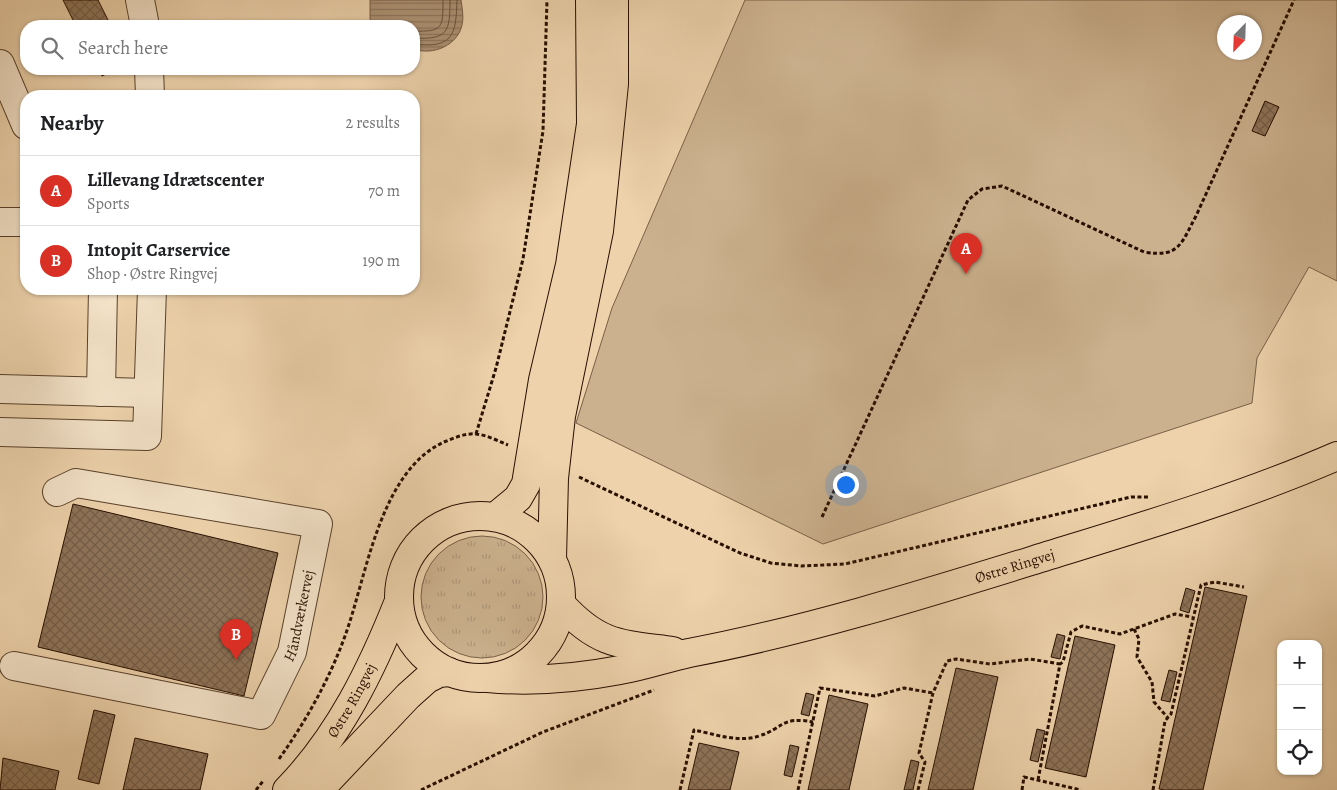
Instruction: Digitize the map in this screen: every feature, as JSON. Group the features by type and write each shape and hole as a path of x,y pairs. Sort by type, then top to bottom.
{"main road":[{"path":"495,517 518,498 526,484 543,380 570,265 591,124 590,0"},
{"path":"552,559 554,478 561,416 599,230 614,84 614,0"},
{"name":"Østre Ringvej","path":"488,678 522,681 620,670 745,643 953,585 1232,498 1337,456"},
{"path":"466,516 495,517 509,521 534,536 552,559 558,573 561,604 554,631 538,654 515,670 488,678 462,676 449,672 423,655 414,644 401,616 399,586 405,565 416,546 426,535 452,520 466,516"},
{"name":"Østre Ringvej","path":"276,784 322,748 345,714 383,640 399,600"},
{"name":"Østre Ringvej","path":"561,604 587,630 601,638 622,644 687,654"},
{"name":"Østre Ringvej","path":"319,790 408,696 427,679 439,673 449,672"}],"street":[{"path":"140,0 144,20"},
{"path":"0,64 20,111"},
{"path":"150,75 150,90"},
{"path":"0,222 20,222"},
{"path":"100,392 103,295"},
{"path":"0,432 147,436 152,295"},
{"path":"0,389 148,393"},
{"name":"Håndværkervej","path":"14,666 261,715 292,652 318,524 76,483 57,492"}],"path":[{"path":"476,434 496,368 523,258 543,131 546,0"},
{"path":"822,517 968,200 982,189 1002,186 1144,252 1162,255 1175,250 1196,216 1294,0"},
{"path":"276,763 297,734 324,686 345,636 377,530 397,488 416,462 437,445 457,436 476,434 516,448"},
{"path":"577,477 740,553 771,563 801,566 845,564 1131,497 1158,498"},
{"path":"1153,790 1164,721 1171,714 1200,585 1215,582 1244,587"},
{"path":"1038,780 1060,664 1063,662 1071,632 1082,626 1120,634 1175,614 1192,617"},
{"path":"1134,629 1139,639 1137,657 1152,682 1154,702 1168,718"},
{"path":"918,790 925,762 919,753 933,693 946,661 956,660 990,664 1030,659 1060,664"},
{"path":"798,790 820,688 876,696 904,688 933,693"},
{"path":"421,790 543,732 657,689"},
{"path":"680,790 694,730 737,738 759,736 792,719 813,722"},
{"path":"1022,790 1024,777 1081,790"},
{"path":"256,790 276,784"}],"green space":[{"path":"745,0 1337,0 1337,281 1309,267 1257,358 1252,403 823,544 576,423 612,308"},
{"path":"482,536 494,537 505,541 516,546 525,554 533,563 538,574 542,585 542,609 538,620 533,631 525,640 516,648 505,653 494,657 482,658 470,657 459,653 448,648 439,640 431,631 426,620 422,609 421,597 422,585 426,574 431,563 439,554 448,546 459,541 470,537"}],"water":[{"path":"370,0 461,0 463,15 460,32 455,38 444,47 429,51 420,51 420,20 370,19"}],"building":[{"path":"63,0 98,0 108,20 73,20"},
{"path":"1265,101 1279,107 1265,136 1252,131"},
{"path":"73,504 278,553 244,696 38,647"},
{"path":"1205,587 1247,596 1203,790 1159,789"},
{"path":"1186,588 1195,591 1189,613 1180,610"},
{"path":"1057,634 1065,636 1060,659 1051,657"},
{"path":"1075,636 1115,645 1086,777 1045,768"},
{"path":"956,668 998,677 973,790 928,790"},
{"path":"1169,670 1177,672 1170,702 1161,700"},
{"path":"806,693 814,695 809,716 801,714"},
{"path":"829,695 868,704 849,790 808,790"},
{"path":"94,710 115,715 99,784 78,779"},
{"path":"1037,729 1045,731 1038,762 1030,760"},
{"path":"135,738 208,754 200,790 123,790"},
{"path":"699,743 739,752 730,790 688,790"},
{"path":"790,745 799,747 792,777 784,775"},
{"path":"3,758 59,771 55,790 0,790"},
{"path":"911,760 919,762 913,790 904,790"}],"place":[{"name":"Lillevang Idrætscenter","path":"966,274"},
{"name":"Intopit Carservice","path":"236,660"}]}
